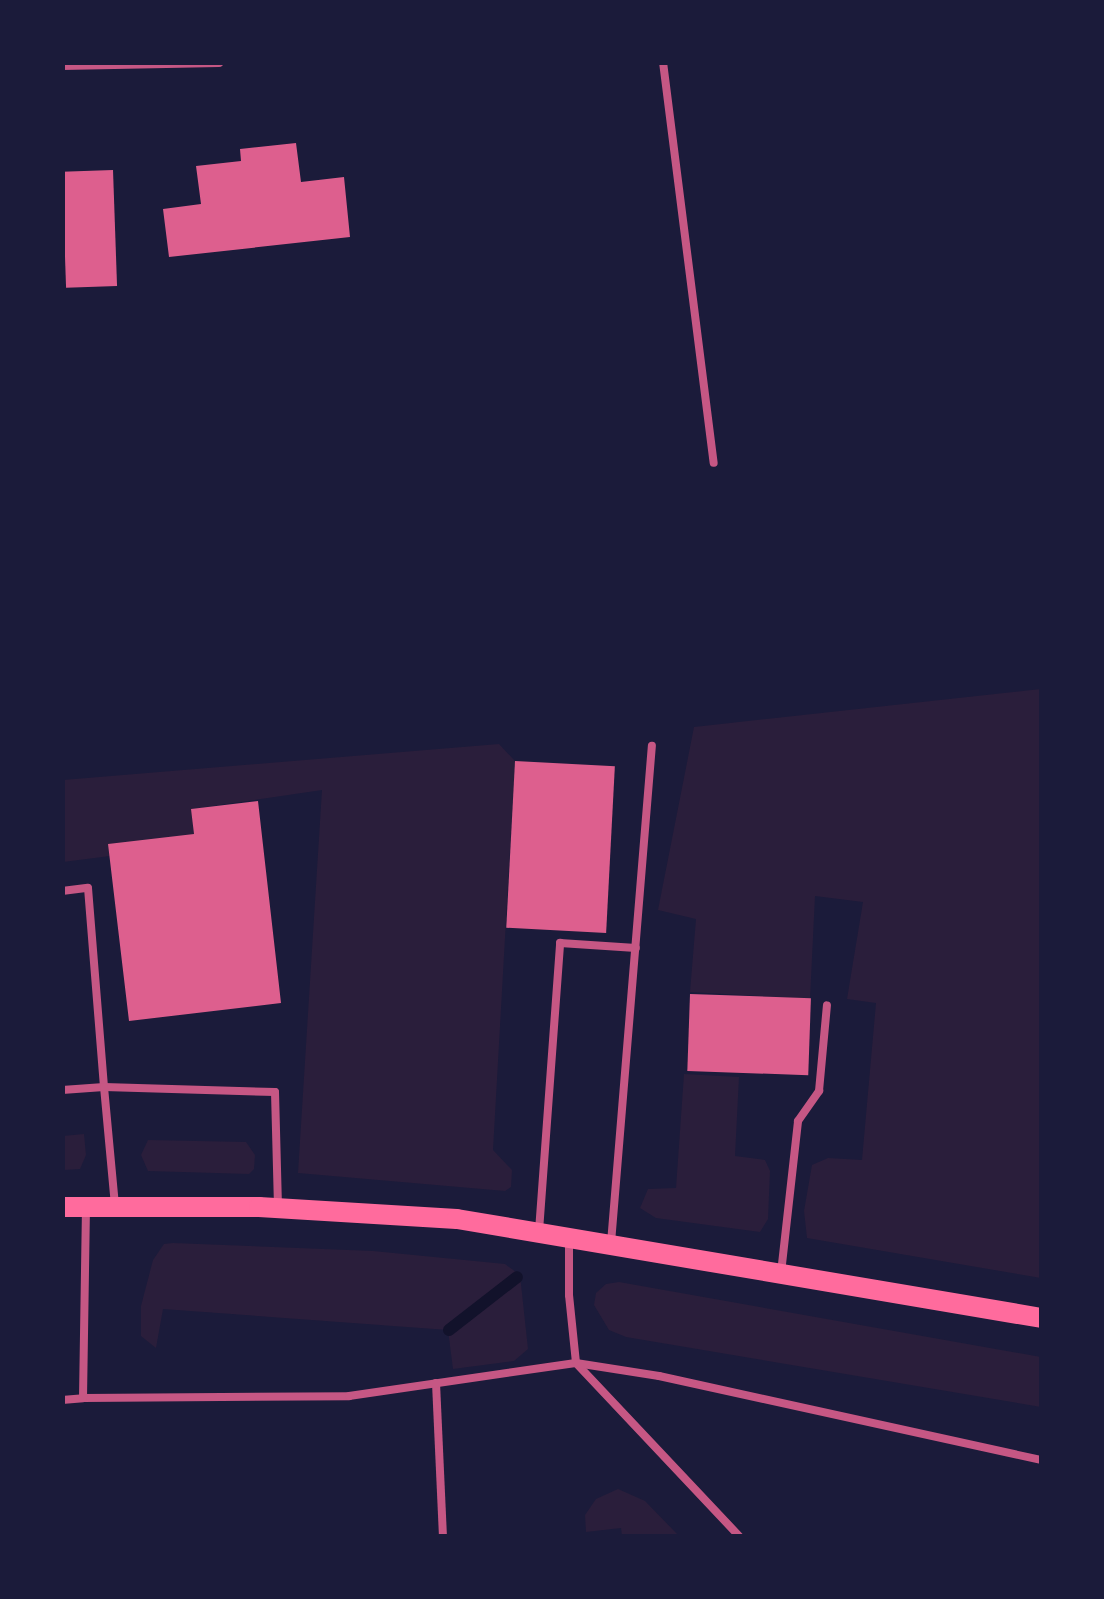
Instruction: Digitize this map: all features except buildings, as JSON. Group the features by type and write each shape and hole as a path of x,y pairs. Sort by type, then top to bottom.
{"main road":[{"path":"62,1207 278,1208 457,1219 1042,1318"}],"street":[{"path":"62,66 219,62"}],"lane":[{"path":"664,62 714,463"},
{"path":"611,1243 652,746"},
{"path":"62,890 88,888 116,1205"},
{"path":"540,1232 560,943 636,948"},
{"path":"781,1273 798,1120 818,1092 826,1005"},
{"path":"62,1090 104,1087 275,1092 278,1208"},
{"path":"83,1398 86,1206"},
{"path":"570,1236 568,1295 576,1363 740,1536"},
{"path":"62,1400 349,1396 576,1363 678,1380 1042,1460"},
{"path":"436,1383 443,1536"}],"shaded area":[{"path":"1041,689 1041,1278 807,1238 804,1211 812,1165 828,1158 862,1160 876,1003 847,999 863,902 815,896 810,999 690,992 696,919 658,910 694,727"},
{"path":"499,744 515,761 493,1150 512,1170 511,1187 505,1191 298,1173 322,790 192,809 194,834 110,856 63,862 63,780"},
{"path":"684,1074 739,1077 735,1156 765,1160 770,1171 768,1219 760,1232 656,1218 640,1208 648,1189 676,1188"},
{"path":"84,1134 86,1155 80,1169 63,1170 63,1136"},
{"path":"148,1140 246,1142 255,1155 254,1169 249,1174 148,1171 141,1155"},
{"path":"164,1244 373,1251 505,1264 520,1275 528,1349 514,1361 453,1369 448,1330 163,1309 156,1348 141,1336 141,1306 153,1260"},
{"path":"619,1282 1041,1357 1041,1407 626,1337 609,1330 594,1305 596,1293 606,1284"},
{"path":"618,1489 645,1501 679,1536 622,1536 621,1528 586,1532 585,1515 596,1499"}],"waterway":[{"path":"449,1330 517,1277"}]}
